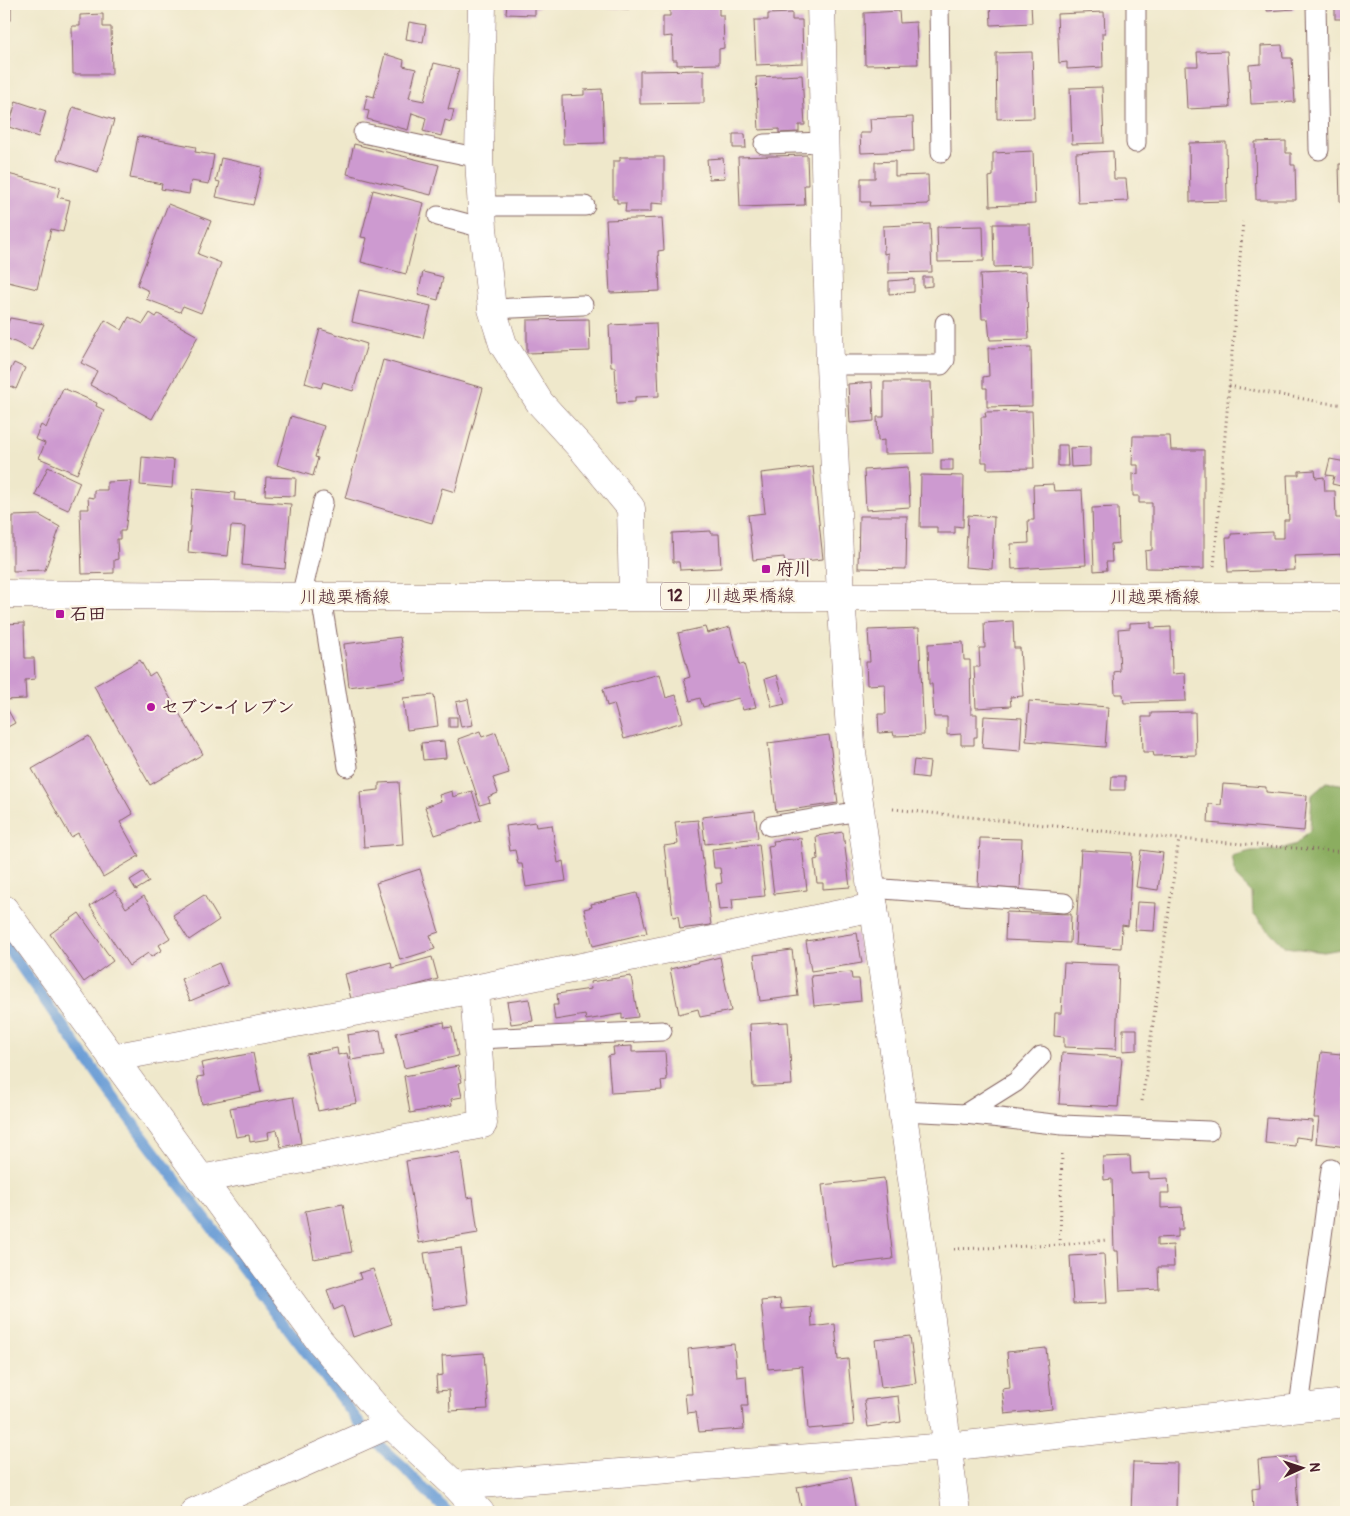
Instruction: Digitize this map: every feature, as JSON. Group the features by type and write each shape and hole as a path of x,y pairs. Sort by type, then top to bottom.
{"street":[{"path":"482,4 479,158 482,217 492,309 503,344 540,403 584,451 631,508 634,596"},
{"path":"821,4 830,365 841,596 851,745 922,1250 956,1512"},
{"name":"川越栗橋線","path":"4,594 311,597 1346,597"},
{"path":"112,1058 474,989 872,897"},
{"path":"4,909 319,1340 390,1424 456,1486 480,1512"},
{"path":"201,1179 483,1124 474,989"},
{"path":"456,1486 947,1447 1346,1403"},
{"path":"194,1512 390,1424"}],"lane":[{"path":"939,4 940,152"},
{"path":"1136,4 1136,143"},
{"path":"1316,4 1318,150"},
{"path":"363,133 479,158"},
{"path":"764,144 825,142"},
{"path":"438,216 482,217 585,206"},
{"path":"492,309 583,305"},
{"path":"830,365 941,365 945,360 945,323"},
{"path":"323,502 311,597 348,767"},
{"path":"770,826 860,811"},
{"path":"872,897 1064,903"},
{"path":"478,1039 662,1031"},
{"path":"965,1114 1016,1082 1041,1056"},
{"path":"902,1111 965,1114 1062,1125 1209,1132"},
{"path":"1300,1407 1331,1169"}],"path":[{"path":"1211,598 1243,222"},
{"path":"1229,386 1328,403 1346,404"},
{"path":"860,811 877,808 1179,839 1346,852"},
{"path":"1138,1129 1179,839"},
{"path":"1060,1245 1062,1125"},
{"path":"922,1250 1060,1245 1106,1240"}],"green space":[{"path":"1327,782 1346,785 1346,948 1324,952 1285,947 1253,914 1252,893 1236,877 1232,856 1251,851 1278,850 1296,844 1310,830 1312,795"}],"building":[{"path":"4,4 11,4 11,20 4,20"},
{"path":"507,4 540,4 540,7 535,8 535,15 506,14"},
{"path":"595,4 629,4 629,9 595,7"},
{"path":"675,4 719,4 719,15 723,15 724,48 719,49 719,64 677,65 677,60 673,60 672,36 663,37 663,16 670,16 670,6"},
{"path":"990,4 1031,4 1032,23 991,25"},
{"path":"1267,4 1294,4 1294,9 1267,11"},
{"path":"1335,4 1346,4 1346,19 1335,19"},
{"path":"899,11 900,23 916,22 918,64 865,65 864,13"},
{"path":"1104,12 1105,33 1102,33 1103,67 1067,69 1067,62 1059,63 1057,14"},
{"path":"792,13 792,20 802,20 803,63 756,65 754,20 768,20 768,14"},
{"path":"103,14 103,27 111,27 112,74 73,74 72,26 80,26 80,15"},
{"path":"409,22 426,25 423,42 406,39"},
{"path":"1282,45 1283,58 1292,58 1295,102 1251,104 1249,65 1261,64 1261,46"},
{"path":"1227,51 1230,107 1187,109 1185,66 1198,66 1197,52"},
{"path":"1032,52 1034,118 997,119 996,53"},
{"path":"385,54 404,60 403,66 416,69 409,98 424,101 434,63 459,69 448,109 454,110 451,122 445,120 441,136 423,131 426,118 412,113 408,130 367,119 369,111 364,110 367,95 374,97"},
{"path":"704,70 704,103 640,104 640,71"},
{"path":"802,75 805,125 799,125 799,132 779,133 779,129 759,130 756,77"},
{"path":"1102,87 1104,143 1072,144 1070,88"},
{"path":"602,89 604,143 563,144 562,96 584,95 584,90"},
{"path":"16,101 46,111 38,137 9,127"},
{"path":"73,107 114,120 98,172 57,159"},
{"path":"913,117 914,151 861,153 860,133 871,133 870,119"},
{"path":"733,134 745,134 746,148 733,148"},
{"path":"138,136 196,147 195,152 214,155 209,184 191,181 189,194 161,189 162,184 130,178"},
{"path":"1286,141 1286,153 1291,153 1291,165 1295,165 1296,200 1256,200 1255,142"},
{"path":"1226,142 1227,201 1190,202 1189,143"},
{"path":"354,144 439,165 431,195 347,174"},
{"path":"1033,151 1035,204 990,206 989,177 993,176 993,153"},
{"path":"1113,151 1114,179 1126,179 1128,201 1078,203 1076,153"},
{"path":"807,155 808,185 804,185 805,205 740,207 738,157"},
{"path":"620,157 664,157 664,204 651,203 651,212 625,212 626,203 617,203 617,199 613,199 613,161 620,161"},
{"path":"221,158 262,167 253,205 216,197 220,182 216,181"},
{"path":"723,158 725,178 709,179 707,159"},
{"path":"895,161 895,176 928,175 929,204 869,206 870,202 861,202 861,178 875,178 875,162"},
{"path":"1339,164 1346,164 1346,202 1340,202"},
{"path":"4,173 60,187 57,197 70,200 63,232 51,229 37,289 4,281"},
{"path":"373,190 424,203 406,274 361,262 367,238 361,237"},
{"path":"168,204 211,221 198,254 221,263 201,313 183,306 180,312 146,299 149,291 137,285"},
{"path":"662,218 664,250 658,251 660,291 610,293 606,220"},
{"path":"930,224 932,272 888,273 888,253 884,254 883,226"},
{"path":"993,224 1030,224 1031,266 994,267"},
{"path":"983,226 984,261 938,262 937,227"},
{"path":"423,272 443,277 438,300 418,295"},
{"path":"1026,272 1029,339 990,340 988,319 982,319 980,274"},
{"path":"923,277 932,277 932,286 923,287"},
{"path":"914,279 914,292 889,294 889,281"},
{"path":"359,290 431,306 423,338 352,322"},
{"path":"150,313 156,317 158,314 198,336 152,419 90,385 97,371 81,363 105,320 122,330 129,317 143,324"},
{"path":"10,318 44,324 32,350 4,337 4,332"},
{"path":"589,319 590,351 527,353 527,320"},
{"path":"656,323 659,396 635,397 635,402 617,403 615,367 611,367 609,325"},
{"path":"320,329 367,344 353,391 323,382 321,388 305,383"},
{"path":"1031,347 1032,406 987,407 987,388 983,388 983,377 989,376 988,348"},
{"path":"383,360 483,388 455,492 442,488 432,523 345,498"},
{"path":"14,363 25,368 16,389 4,383"},
{"path":"872,382 874,421 850,423 848,384"},
{"path":"884,382 931,382 933,453 884,454 884,440 878,441 877,417 884,417"},
{"path":"63,388 97,403 96,406 104,410 77,474 39,458 45,443 35,439 41,425 46,428"},
{"path":"1032,411 1034,468 987,469 987,462 982,462 981,417 986,417 985,412"},
{"path":"291,416 324,426 315,457 318,458 313,476 277,465"},
{"path":"1133,436 1170,436 1171,450 1204,450 1204,569 1146,568 1145,551 1152,550 1152,503 1139,503 1139,496 1133,496 1133,473 1138,474 1138,465 1132,465"},
{"path":"1058,445 1067,445 1068,466 1058,466"},
{"path":"1090,447 1090,466 1071,467 1070,448"},
{"path":"142,457 174,460 172,488 140,485"},
{"path":"1330,459 1346,462 1346,496 1343,495 1345,487 1332,484 1334,476 1326,475"},
{"path":"941,460 953,460 953,470 941,470"},
{"path":"48,467 80,482 68,510 35,495"},
{"path":"813,467 823,559 785,563 784,557 753,560 748,515 765,513 761,473"},
{"path":"908,467 910,507 866,510 864,470"},
{"path":"1315,470 1316,478 1324,477 1325,491 1335,491 1336,518 1346,518 1346,554 1294,556 1295,570 1228,572 1226,538 1231,538 1231,534 1273,532 1273,538 1284,538 1284,520 1289,520 1287,475 1299,475 1299,471"},
{"path":"921,475 964,476 963,527 955,526 955,533 937,533 937,527 920,527"},
{"path":"266,477 296,478 295,496 265,495"},
{"path":"132,481 125,531 120,531 120,539 117,539 118,559 114,560 114,573 82,574 80,509 89,509 88,497 94,498 94,490 107,490 107,482"},
{"path":"1053,484 1054,491 1082,490 1086,565 1012,569 1011,544 1029,543 1028,520 1034,520 1033,485"},
{"path":"193,489 235,493 234,500 291,504 285,569 242,565 245,527 231,526 228,556 188,552"},
{"path":"1118,507 1119,543 1111,544 1112,562 1106,562 1107,570 1094,571 1092,508"},
{"path":"39,515 60,527 45,570 13,571 13,516"},
{"path":"968,515 994,517 992,569 965,567"},
{"path":"859,516 907,516 906,569 858,568"},
{"path":"711,531 711,534 719,534 721,568 680,570 679,562 673,562 672,533"},
{"path":"1013,621 1014,648 1020,648 1023,696 1010,697 1011,706 976,708 974,667 980,667 979,648 985,648 984,623"},
{"path":"1151,622 1151,628 1171,627 1172,674 1185,673 1186,701 1124,703 1123,694 1115,694 1114,672 1120,671 1118,629 1130,628 1130,623"},
{"path":"24,623 25,658 34,658 35,679 25,680 26,699 4,700 4,624"},
{"path":"705,627 707,633 730,627 740,665 744,664 756,707 743,710 739,698 703,707 700,698 690,701 684,679 690,677 678,633"},
{"path":"919,628 924,735 894,736 893,732 879,733 878,714 886,714 885,684 867,685 866,662 870,662 868,630"},
{"path":"400,637 406,679 349,687 344,644"},
{"path":"963,642 964,660 970,660 971,714 977,714 977,737 974,737 974,745 961,745 961,734 947,735 947,717 934,717 932,684 929,684 928,644"},
{"path":"140,660 149,676 155,672 203,754 150,785 94,686"},
{"path":"660,674 666,698 676,695 683,722 624,739 614,704 607,706 603,689"},
{"path":"777,675 785,704 772,707 765,679"},
{"path":"434,695 438,726 407,730 403,698"},
{"path":"468,699 473,725 461,727 456,702"},
{"path":"1029,701 1108,707 1105,747 1026,741"},
{"path":"4,703 15,723 4,729"},
{"path":"1195,712 1196,755 1154,756 1153,752 1143,752 1142,717 1151,717 1151,713"},
{"path":"984,716 1022,718 1020,751 982,748"},
{"path":"449,717 457,717 457,727 449,727"},
{"path":"480,731 482,737 496,732 509,773 493,778 498,793 488,797 490,802 480,805 458,739"},
{"path":"829,735 838,803 776,812 768,743"},
{"path":"89,736 133,814 120,822 139,856 103,877 78,833 71,837 32,769"},
{"path":"444,741 446,758 423,760 421,743"},
{"path":"914,760 930,762 928,778 912,776"},
{"path":"1112,776 1125,776 1125,790 1111,790"},
{"path":"399,782 403,844 364,847 360,792 379,790 379,783"},
{"path":"1223,784 1266,787 1266,792 1307,796 1304,831 1208,823 1209,804 1221,805"},
{"path":"452,791 453,797 472,791 481,820 435,835 425,807 441,801 439,795"},
{"path":"755,811 758,838 705,844 702,817"},
{"path":"698,820 711,925 680,929 678,916 673,917 664,846 678,844 675,822"},
{"path":"535,822 536,827 552,825 558,863 563,861 566,881 526,887 522,864 518,864 515,850 510,851 506,826"},
{"path":"843,832 850,887 823,889 823,883 817,883 814,860 818,859 816,836"},
{"path":"801,838 807,890 774,894 768,846 774,845 773,841"},
{"path":"980,838 1022,839 1020,889 978,887"},
{"path":"759,844 765,896 732,899 733,909 719,910 716,884 722,883 720,868 714,868 712,849"},
{"path":"1081,850 1132,853 1128,926 1122,925 1121,948 1075,945"},
{"path":"1141,850 1163,853 1158,890 1136,887"},
{"path":"420,869 439,932 430,935 435,949 400,960 376,883"},
{"path":"143,872 149,882 136,890 130,880"},
{"path":"115,890 126,908 144,896 170,938 159,945 162,950 151,957 148,953 129,966 90,906"},
{"path":"637,893 647,933 593,946 584,909 592,907 591,904"},
{"path":"204,895 219,920 189,940 173,915"},
{"path":"1137,902 1156,903 1154,931 1135,930"},
{"path":"1006,912 1071,914 1070,943 1005,940"},
{"path":"79,913 113,961 84,982 50,934"},
{"path":"857,933 862,963 811,971 806,941"},
{"path":"792,950 798,996 760,1001 754,955"},
{"path":"432,957 438,979 352,1003 345,974 391,962 392,968"},
{"path":"720,957 731,1011 700,1017 698,1009 679,1014 670,969"},
{"path":"219,963 228,985 190,1001 181,979"},
{"path":"1064,963 1119,965 1116,1049 1064,1047 1064,1037 1054,1036 1055,1013 1061,1013"},
{"path":"851,972 852,979 859,979 861,1001 814,1006 811,976"},
{"path":"631,976 638,1017 622,1019 622,1014 586,1020 585,1015 555,1020 553,1005 558,1005 557,994 591,989 590,982"},
{"path":"529,999 533,1021 511,1024 507,1002"},
{"path":"444,1022 445,1028 452,1027 458,1056 404,1068 396,1033"},
{"path":"788,1022 792,1085 753,1087 750,1024"},
{"path":"1123,1029 1137,1029 1137,1050 1123,1051"},
{"path":"380,1030 384,1055 351,1060 347,1035"},
{"path":"632,1046 632,1052 665,1051 667,1080 661,1081 662,1090 611,1093 608,1056 614,1055 613,1047"},
{"path":"337,1048 338,1055 347,1053 357,1103 318,1111 306,1054"},
{"path":"1321,1052 1341,1054 1340,1059 1346,1060 1346,1147 1316,1143 1319,1118 1314,1118"},
{"path":"253,1053 261,1092 202,1104 197,1077 204,1076 201,1063"},
{"path":"1062,1053 1122,1057 1118,1107 1059,1104"},
{"path":"458,1066 462,1082 459,1083 462,1097 451,1099 452,1105 410,1113 404,1076"},
{"path":"293,1097 301,1143 281,1147 277,1130 268,1132 269,1139 250,1142 249,1135 236,1137 230,1108"},
{"path":"1267,1118 1313,1121 1311,1139 1296,1137 1295,1146 1265,1143"},
{"path":"460,1152 467,1198 473,1197 478,1233 419,1243 406,1161"},
{"path":"1130,1156 1131,1174 1149,1173 1149,1179 1168,1178 1169,1193 1161,1193 1161,1208 1182,1207 1183,1229 1178,1229 1178,1237 1157,1238 1157,1246 1173,1245 1174,1267 1158,1267 1159,1289 1120,1291 1118,1251 1114,1251 1112,1179 1104,1180 1103,1157"},
{"path":"1346,1176 1346,1217 1341,1216"},
{"path":"884,1178 893,1259 832,1266 822,1185"},
{"path":"343,1204 352,1252 314,1259 305,1211"},
{"path":"461,1248 468,1304 433,1309 424,1253"},
{"path":"1104,1254 1107,1303 1073,1304 1070,1256"},
{"path":"373,1269 392,1324 353,1337 343,1306 334,1310 327,1290 361,1279 359,1273"},
{"path":"780,1299 781,1309 811,1307 812,1327 835,1324 838,1360 848,1359 854,1425 808,1429 802,1366 768,1369 761,1301"},
{"path":"910,1336 916,1383 881,1388 875,1340"},
{"path":"734,1344 737,1377 746,1376 748,1406 742,1406 744,1429 699,1432 696,1412 687,1413 685,1394 692,1394 688,1349"},
{"path":"1046,1348 1052,1409 1005,1414 1002,1389 1010,1388 1007,1352"},
{"path":"484,1353 488,1409 450,1411 449,1390 437,1391 436,1376 443,1375 442,1356"},
{"path":"898,1396 901,1422 868,1427 864,1400"},
{"path":"1295,1457 1298,1512 1253,1512 1252,1489 1260,1488 1258,1460"},
{"path":"1133,1462 1177,1463 1176,1512 1131,1512"},
{"path":"850,1477 856,1512 802,1512 797,1487"}],"waterway":[{"path":"4,943 116,1101 371,1438 448,1512"}],"place":[{"name":"府川","path":"766,569"},
{"name":"石田","path":"60,614"},
{"name":"セブン-イレブン","path":"151,707"}]}
